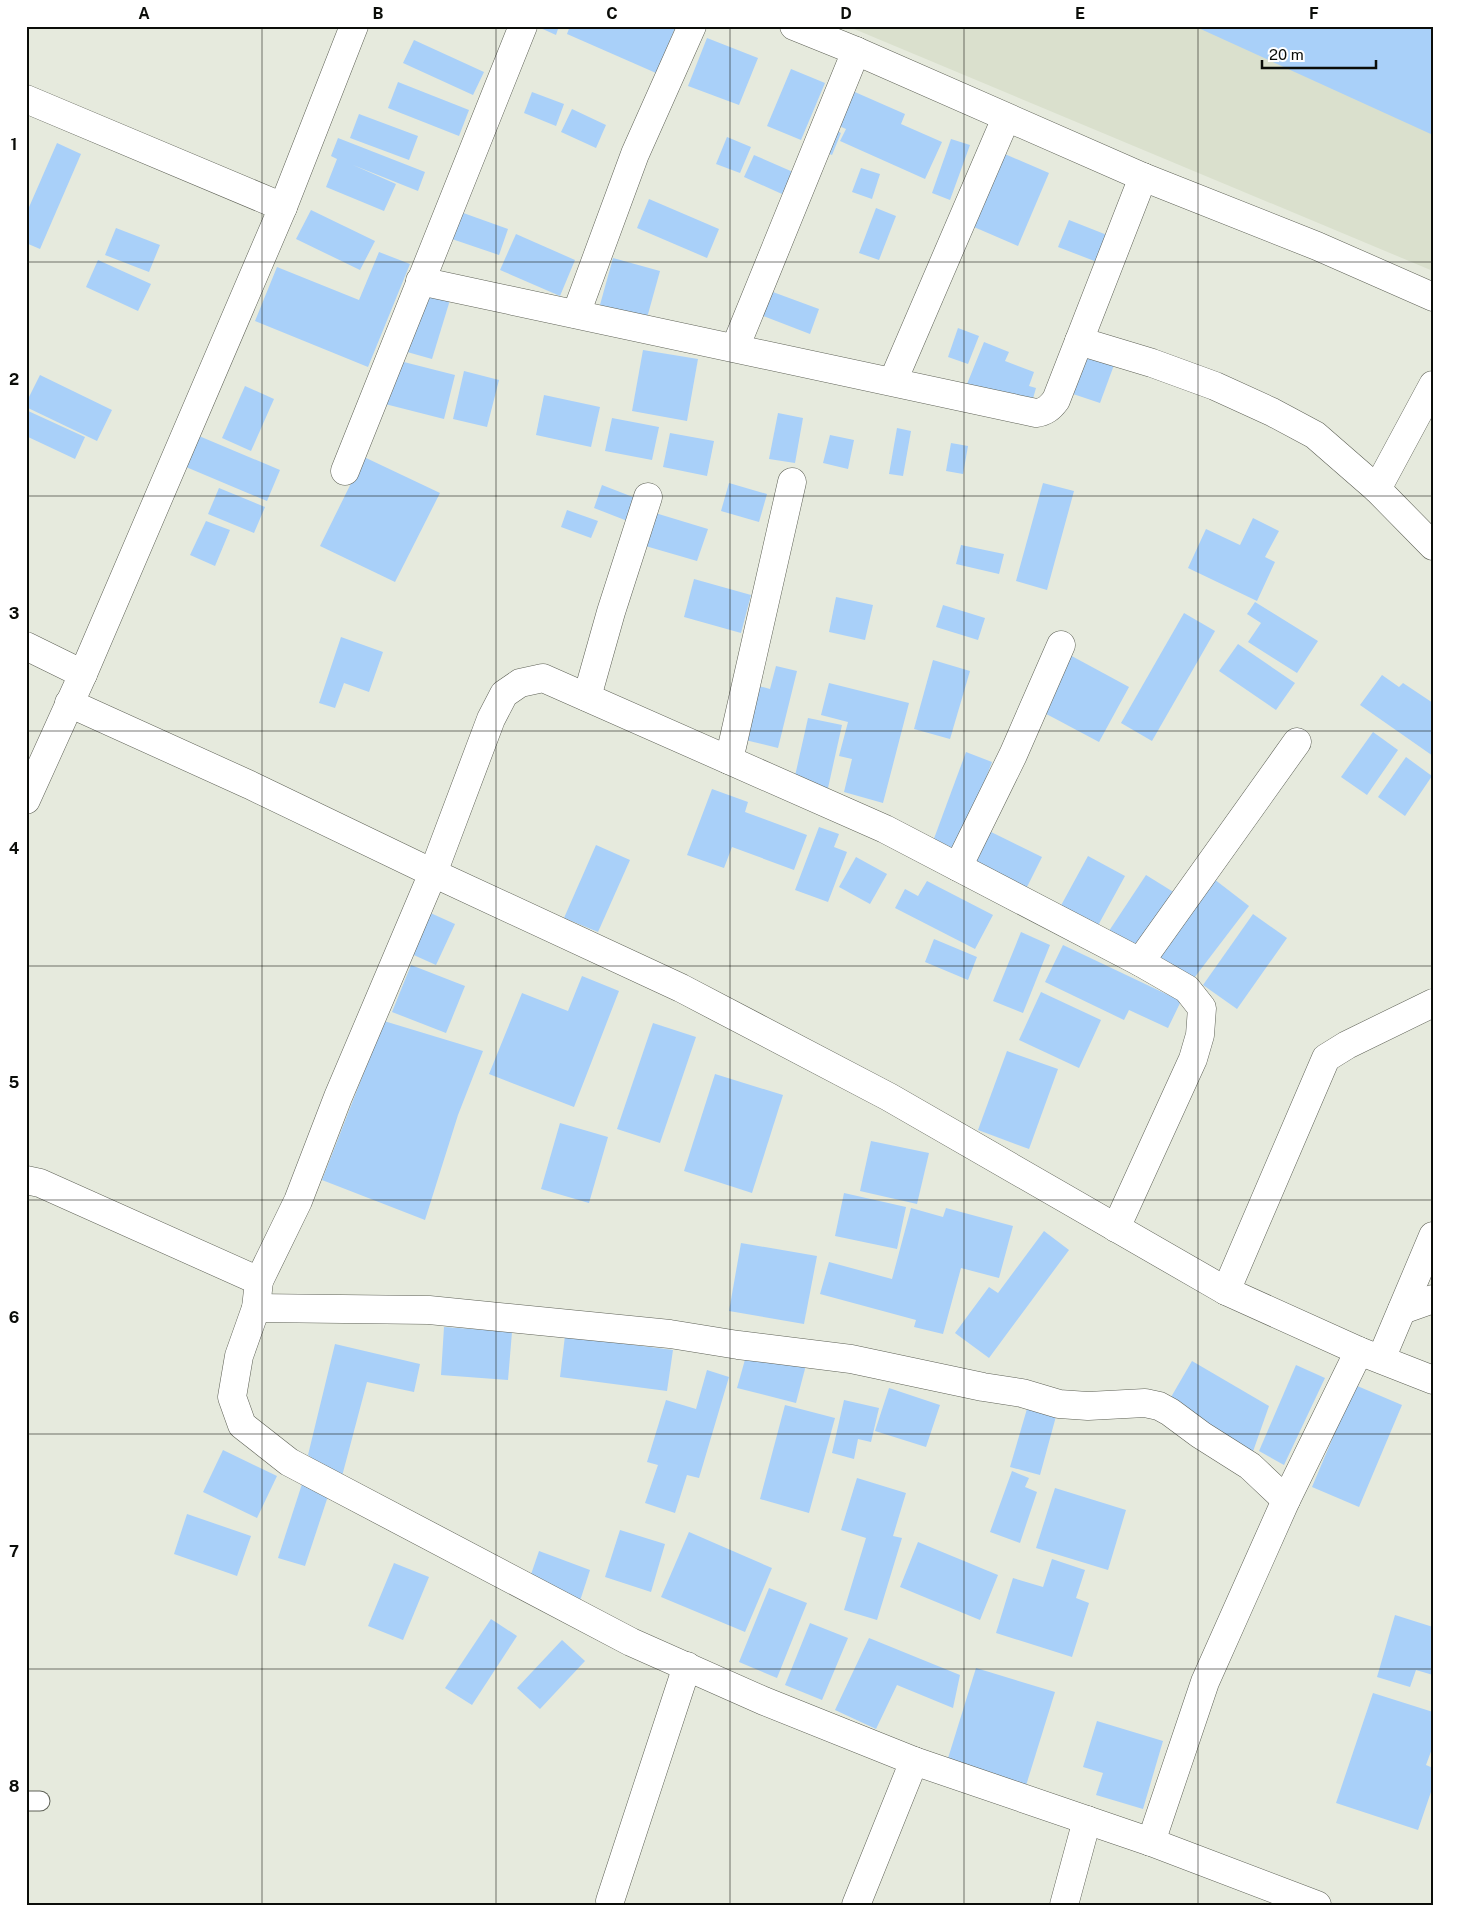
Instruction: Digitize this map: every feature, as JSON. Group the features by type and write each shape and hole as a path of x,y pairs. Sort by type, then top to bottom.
{"street":[{"path":"26,800 83,674 283,207 354,26"},
{"path":"345,471 523,26"},
{"path":"576,314 634,154 692,26"},
{"path":"794,26 856,51 1143,177 1317,246 1433,297"},
{"path":"735,348 856,51"},
{"path":"26,99 283,207"},
{"path":"893,381 1006,118"},
{"path":"420,281 1036,413 1042,412 1056,400 1143,177"},
{"path":"1079,341 1152,363 1215,386 1272,412 1315,435 1377,489 1433,546"},
{"path":"1377,489 1433,385"},
{"path":"729,760 792,482"},
{"path":"587,697 611,612 648,498"},
{"path":"958,867 1013,754 1061,645"},
{"path":"26,646 83,674"},
{"path":"1116,1228 1193,1059 1200,1035 1202,1008 1187,989 1140,962 885,829 542,678 520,684 504,694 491,719 433,873 338,1097 298,1201 258,1294 239,1356 232,1397 242,1425 289,1462 631,1642 764,1701 914,1761 1151,1842 1317,1905"},
{"path":"69,703 250,785 433,873 681,988 889,1097 1226,1291 1370,1355 1433,1380"},
{"path":"1140,962 1297,742"},
{"path":"1226,1291 1326,1058 1347,1045 1433,1003"},
{"path":"26,1180 40,1183 258,1294 670,1334 738,1346 851,1359 982,1388 1022,1393 1059,1404 1088,1406 1145,1403 1159,1406 1250,1466 1286,1500"},
{"path":"1151,1842 1205,1682 1286,1500 1370,1355 1402,1310 1433,1236"},
{"path":"1402,1310 1433,1299"},
{"path":"610,1901 687,1666"},
{"path":"856,1905 914,1761"},
{"path":"1064,1905 1087,1820"}],"shaded area":[{"path":"847,26 1433,26 1433,271"}],"building":[{"path":"536,26 559,26 556,35"},
{"path":"570,26 676,26 656,73 567,34"},
{"path":"1194,26 1433,26 1433,135"},
{"path":"707,38 758,58 739,105 688,86"},
{"path":"414,40 484,72 473,95 403,63"},
{"path":"791,69 825,83 801,140 767,126"},
{"path":"398,82 469,110 459,136 388,108"},
{"path":"848,89 905,114 901,124 942,142 925,179 840,141 846,129 832,123"},
{"path":"532,92 564,104 556,126 524,113"},
{"path":"572,109 606,125 596,148 561,132"},
{"path":"359,114 418,136 409,160 350,138"},
{"path":"829,127 841,133 832,155 819,149"},
{"path":"727,137 751,147 740,173 716,164"},
{"path":"338,138 425,172 418,191 353,165 396,184 384,211 326,187 337,159 331,156"},
{"path":"951,139 970,145 950,200 932,193"},
{"path":"57,143 81,154 40,249 26,243 26,214"},
{"path":"998,151 1049,173 1018,246 967,224"},
{"path":"754,155 793,172 782,194 744,177"},
{"path":"861,168 880,174 872,199 852,192"},
{"path":"649,199 719,229 707,258 637,228"},
{"path":"876,208 896,216 879,260 859,253"},
{"path":"311,210 375,241 360,270 296,239"},
{"path":"455,210 508,229 499,255 446,237"},
{"path":"1069,220 1107,235 1097,262 1058,247"},
{"path":"116,228 160,245 149,272 105,255"},
{"path":"516,234 575,260 560,296 500,270"},
{"path":"379,252 410,264 368,367 255,321 277,267 359,300"},
{"path":"613,258 660,271 645,325 598,312"},
{"path":"98,260 151,284 138,311 86,287"},
{"path":"762,288 819,309 810,334 753,312"},
{"path":"419,290 450,300 432,359 400,350"},
{"path":"958,328 979,336 968,364 948,357"},
{"path":"984,342 1009,352 1005,361 1034,372 1029,386 1036,388 1030,409 965,389"},
{"path":"643,350 698,359 687,421 632,411"},
{"path":"1084,354 1114,365 1100,403 1070,393"},
{"path":"396,360 455,375 444,419 385,404"},
{"path":"464,371 499,380 487,427 453,419"},
{"path":"40,375 112,410 97,441 26,407 26,403"},
{"path":"245,386 274,399 251,451 222,438"},
{"path":"544,395 600,407 591,447 536,435"},
{"path":"26,410 85,437 75,459 26,436"},
{"path":"778,413 803,418 795,463 769,459"},
{"path":"612,418 659,427 652,460 605,451"},
{"path":"897,428 911,431 903,476 889,474"},
{"path":"670,433 714,441 707,476 663,467"},
{"path":"830,435 854,440 848,469 823,463"},
{"path":"199,436 280,470 267,501 186,467"},
{"path":"951,443 968,446 963,474 946,471"},
{"path":"364,457 440,493 395,582 320,546"},
{"path":"729,483 767,494 759,522 721,511"},
{"path":"1043,483 1074,491 1047,590 1016,581"},
{"path":"602,485 638,499 630,522 594,508"},
{"path":"219,488 265,507 254,533 208,514"},
{"path":"567,510 598,521 591,538 561,527"},
{"path":"652,512 708,529 697,561 642,545"},
{"path":"1253,518 1279,531 1265,557 1275,562 1257,601 1188,568 1206,529 1240,545"},
{"path":"206,521 230,530 215,566 190,555"},
{"path":"961,545 1004,554 999,574 956,564"},
{"path":"694,579 751,595 741,633 684,617"},
{"path":"836,597 873,605 865,640 829,632"},
{"path":"1255,602 1318,641 1297,673 1248,642 1261,623 1247,614"},
{"path":"943,605 985,618 978,640 936,627"},
{"path":"1184,613 1215,631 1152,741 1121,723"},
{"path":"341,637 383,652 369,692 344,683 335,708 319,703"},
{"path":"1238,644 1295,683 1276,710 1219,671"},
{"path":"1068,654 1129,687 1099,742 1037,709"},
{"path":"933,660 970,671 950,739 914,729"},
{"path":"776,666 797,671 778,748 741,739 755,685 770,689"},
{"path":"1382,675 1399,687 1403,683 1433,703 1433,756 1360,705"},
{"path":"829,683 909,703 883,803 844,792 852,759 839,756 848,722 821,715"},
{"path":"808,718 842,725 826,797 793,785"},
{"path":"1373,732 1398,750 1367,795 1341,777"},
{"path":"966,752 992,762 958,853 932,844"},
{"path":"1406,757 1432,776 1405,816 1378,797"},
{"path":"712,789 748,802 745,812 807,835 794,870 732,847 724,868 687,855"},
{"path":"819,827 839,834 834,847 847,852 828,902 795,890"},
{"path":"983,828 1042,857 1025,891 966,862"},
{"path":"596,845 630,860 598,932 564,918"},
{"path":"1088,856 1125,876 1095,931 1058,911"},
{"path":"856,857 887,874 870,904 839,887"},
{"path":"1146,875 1175,893 1136,952 1107,934"},
{"path":"1214,879 1249,906 1188,986 1153,959"},
{"path":"927,881 993,915 975,949 895,908 905,889 918,896"},
{"path":"426,911 455,924 436,965 407,952"},
{"path":"1253,914 1287,938 1237,1009 1203,985"},
{"path":"1021,932 1050,945 1023,1013 993,1001"},
{"path":"934,939 977,957 968,980 925,962"},
{"path":"1063,945 1181,1001 1168,1028 1129,1010 1124,1020 1045,982"},
{"path":"411,965 465,986 446,1033 392,1012"},
{"path":"582,976 619,991 574,1107 489,1074 522,993 568,1011"},
{"path":"1041,992 1101,1020 1079,1068 1019,1040"},
{"path":"384,1021 483,1051 458,1115 425,1220 322,1180"},
{"path":"653,1023 696,1037 660,1143 617,1129"},
{"path":"1007,1051 1058,1069 1029,1149 978,1130"},
{"path":"715,1074 783,1095 752,1193 684,1171"},
{"path":"560,1123 608,1137 589,1203 541,1189"},
{"path":"871,1141 929,1153 917,1204 860,1191"},
{"path":"844,1193 906,1207 897,1249 835,1236"},
{"path":"911,1208 943,1217 946,1208 1013,1226 999,1278 961,1268 943,1334 914,1327 916,1320 820,1294 829,1262 892,1279"},
{"path":"1044,1231 1069,1250 989,1358 955,1333 989,1287 998,1293"},
{"path":"741,1243 817,1256 804,1324 729,1311"},
{"path":"444,1327 512,1332 508,1380 441,1375"},
{"path":"565,1336 673,1350 667,1391 560,1377"},
{"path":"335,1344 420,1364 414,1392 367,1382 341,1480 308,1455"},
{"path":"748,1349 806,1365 796,1403 737,1388"},
{"path":"1192,1361 1269,1406 1250,1460 1167,1404"},
{"path":"1296,1365 1325,1378 1284,1465 1259,1451"},
{"path":"707,1370 729,1377 699,1478 687,1475 675,1513 645,1503 658,1465 647,1462 666,1400 696,1409"},
{"path":"1355,1385 1402,1405 1359,1507 1312,1487"},
{"path":"889,1388 940,1405 926,1447 875,1431"},
{"path":"844,1400 879,1408 871,1442 858,1439 854,1459 832,1453"},
{"path":"1029,1402 1058,1409 1040,1475 1010,1467"},
{"path":"785,1405 835,1418 809,1513 760,1499"},
{"path":"223,1450 277,1476 257,1518 203,1492"},
{"path":"1012,1471 1029,1478 1025,1487 1037,1492 1020,1543 990,1532"},
{"path":"857,1478 906,1493 893,1536 902,1538 877,1620 844,1610 866,1538 841,1530"},
{"path":"302,1484 329,1493 305,1566 278,1558"},
{"path":"1055,1488 1126,1510 1108,1570 1036,1548"},
{"path":"187,1514 251,1536 237,1576 174,1554"},
{"path":"620,1530 665,1544 651,1592 605,1577"},
{"path":"689,1532 772,1568 745,1632 661,1597"},
{"path":"918,1542 998,1575 980,1620 900,1587"},
{"path":"539,1551 590,1570 579,1604 527,1586"},
{"path":"1052,1559 1085,1570 1076,1598 1089,1603 1072,1657 996,1633 1013,1578 1043,1587"},
{"path":"394,1563 429,1577 403,1640 368,1626"},
{"path":"769,1588 807,1603 777,1678 739,1662"},
{"path":"1395,1615 1433,1627 1433,1675 1416,1670 1410,1687 1377,1677"},
{"path":"491,1619 517,1636 472,1705 445,1688"},
{"path":"810,1623 848,1638 822,1700 785,1685"},
{"path":"869,1638 960,1675 953,1708 897,1685 876,1729 835,1710"},
{"path":"562,1640 585,1661 540,1709 517,1688"},
{"path":"976,1668 1055,1692 1024,1792 945,1768"},
{"path":"1373,1693 1433,1712 1433,1746 1426,1765 1433,1768 1433,1786 1418,1830 1336,1803"},
{"path":"1097,1721 1163,1741 1143,1809 1096,1795 1103,1773 1083,1767"}]}
